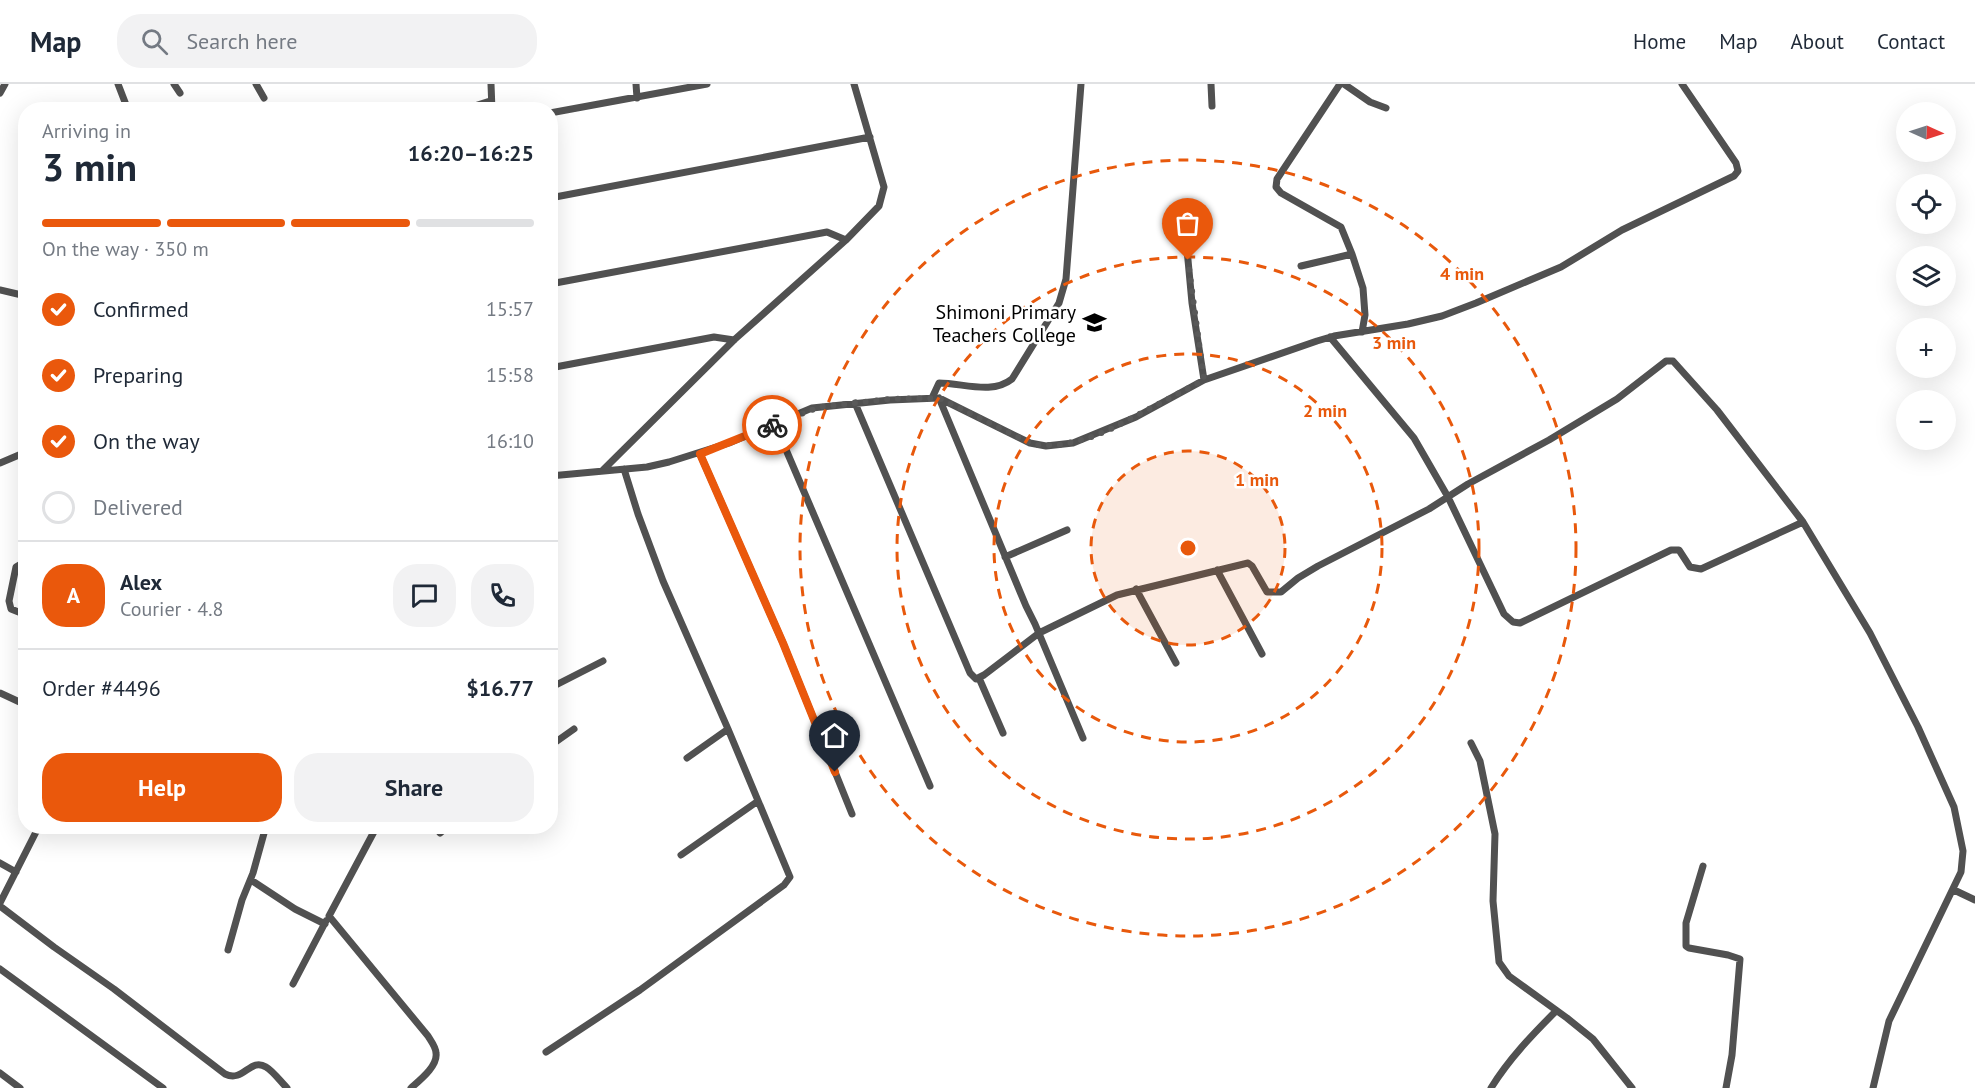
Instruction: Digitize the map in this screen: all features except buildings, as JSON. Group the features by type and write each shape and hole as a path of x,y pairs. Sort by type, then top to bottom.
{"street":[{"path":"0,93 5,84"},
{"path":"117,84 125,102"},
{"path":"174,84 180,93"},
{"path":"256,84 264,98"},
{"path":"487,102 490,101 491,84"},
{"path":"636,84 637,98"},
{"path":"558,112 707,84"},
{"path":"602,471 734,340 873,215 882,198 884,187 854,84"},
{"path":"1080,84 1066,279 1059,303 1012,378 1004,386 992,388 939,383 936,398 1083,738"},
{"path":"1211,84 1212,106"},
{"path":"1362,332 1365,302 1352,254 1338,224 1281,193 1276,183 1342,84 1370,102 1386,108"},
{"path":"558,475 647,467 700,454 812,408 936,398 1030,443 1059,445 1080,441 1109,430 1204,380 1330,337 1442,316 1561,267 1622,231 1737,173 1737,163 1682,84"},
{"path":"558,196 870,137"},
{"path":"1184,217 1192,303 1204,380"},
{"path":"558,282 827,232 846,240"},
{"path":"1301,266 1352,254"},
{"path":"0,290 18,294"},
{"path":"1330,337 1414,438 1448,497 1504,614 1513,622 1520,623 1671,550 1678,550 1690,567 1701,569 1803,522"},
{"path":"558,367 714,338 734,340"},
{"path":"855,403 970,674 973,678 979,678 1039,633 1097,604 1136,589 1248,563 1267,592 1281,592 1318,566 1448,497 1617,399 1669,360 1674,361 1717,410 1803,522 1870,633 1918,726 1954,807 1963,851 1961,872 1884,1032 1873,1088"},
{"path":"775,423 930,786"},
{"path":"700,454 783,643 852,814"},
{"path":"0,463 18,455"},
{"path":"546,1052 640,990 788,881 790,877 663,581 624,469"},
{"path":"1005,557 1067,530"},
{"path":"18,566 9,602 11,609 18,612"},
{"path":"1217,570 1262,654"},
{"path":"1136,589 1176,663"},
{"path":"558,684 603,662"},
{"path":"979,678 1002,733"},
{"path":"0,693 18,701"},
{"path":"558,740 574,729"},
{"path":"687,758 728,729"},
{"path":"1471,743 1480,761 1495,834 1493,902 1498,962 1509,976 1593,1040 1632,1088"},
{"path":"681,855 758,801"},
{"path":"35,834 0,905 54,947 114,988 225,1074 235,1077 242,1075 251,1066 265,1066 287,1088"},
{"path":"228,950 264,834"},
{"path":"293,984 373,834"},
{"path":"0,863 16,872"},
{"path":"1703,866 1686,922 1686,946 1740,959 1732,1055 1726,1088"},
{"path":"251,880 295,909 325,924"},
{"path":"1954,890 1975,900"},
{"path":"329,916 428,1036 435,1048 436,1058 432,1066 411,1088"},
{"path":"0,969 163,1088"},
{"path":"1491,1088 1501,1072 1528,1040 1556,1011"},
{"path":"0,1073 20,1088"}],"way so far":[{"path":"772,425 812,408 890,399 939,398 1038,445 1073,443 1109,430 1204,380 1188,260"}],"place":[{"name":"Shimoni Primary Teachers College","path":"1094,323"}],"route":[{"path":"772,425 700,454 783,643 835,772"}]}
